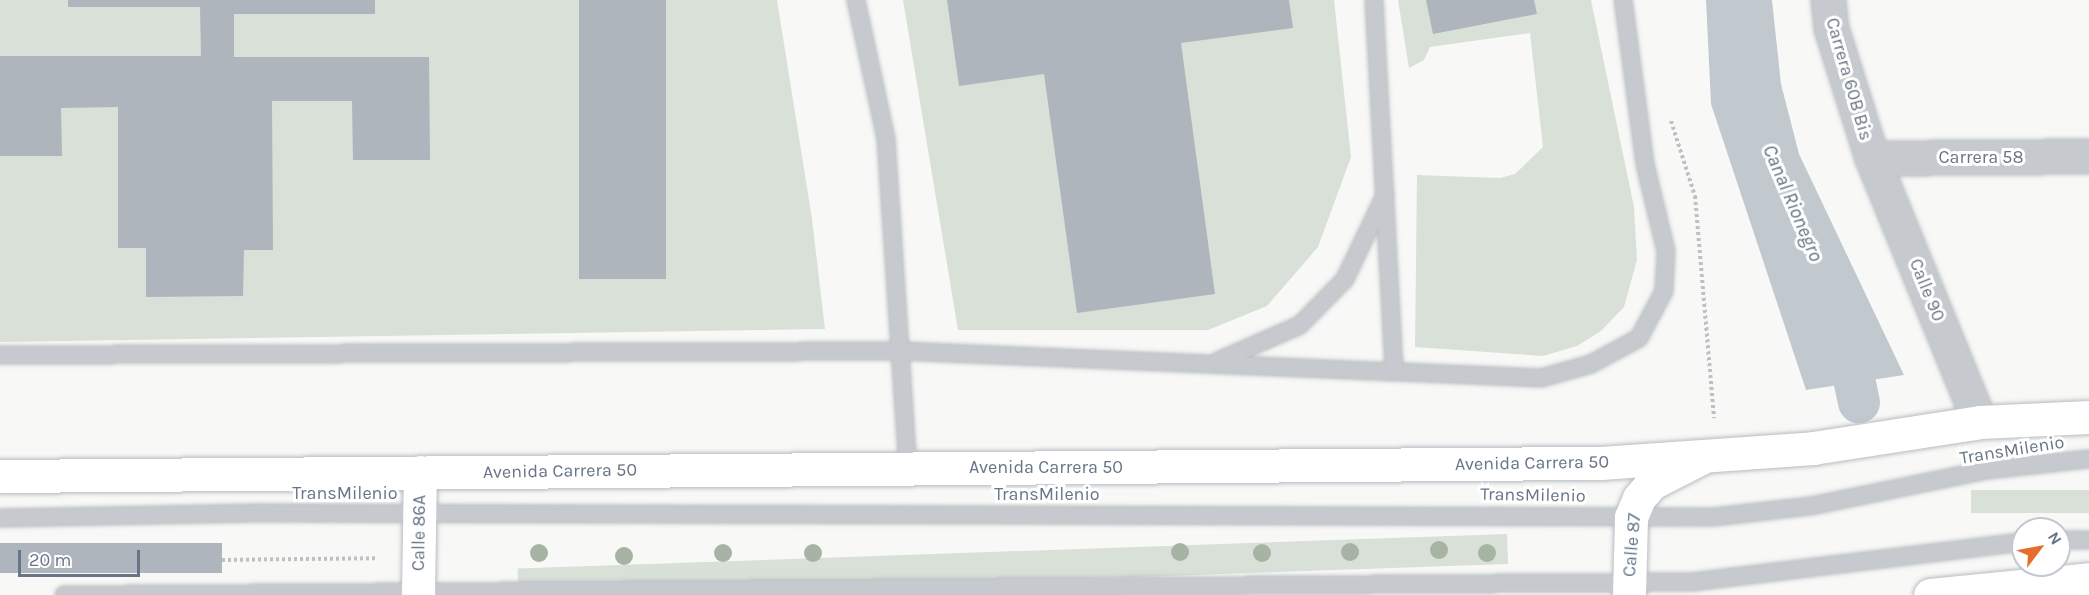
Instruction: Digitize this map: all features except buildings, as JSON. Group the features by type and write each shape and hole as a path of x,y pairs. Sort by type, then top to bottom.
{"main road":[{"name":"Avenida Carrera 50","path":"0,476 1536,465 1701,458 1813,448 1980,422 2089,417"},
{"name":"Calle 87","path":"1629,589 1631,517 1639,498 1652,483 1701,458"},
{"name":"Calle 86A","path":"418,594 420,472"},
{"path":"1930,595 2089,579"}],"street":[{"name":"Carrera 60B Bis","path":"1828,0 1831,28 1872,158"},
{"name":"Carrera 58","path":"1872,158 2089,156"},
{"name":"Calle 90","path":"1872,158 1980,422"}],"lane":[{"path":"856,0 886,139 908,468"},
{"path":"1374,0 1394,369"},
{"path":"0,355 900,351 1394,369 1541,378 1591,364 1639,338 1664,291 1666,251 1645,164 1623,0"},
{"path":"1214,363 1300,325 1345,279 1386,193"},
{"name":"TransMilenio","path":"0,518 419,513 1631,517 1761,513 1987,470 2089,459"},
{"path":"2071,540 2089,540"},
{"path":"64,595 1629,589 2011,543"}],"path":[{"path":"222,560 375,558"}],"shaded area":[{"path":"0,0 777,0 812,219 825,329 0,342"},
{"path":"903,0 1334,0 1351,157 1318,247 1267,306 1208,330 958,330"},
{"path":"1398,0 1591,0 1634,207 1637,260 1624,307 1601,331 1577,346 1543,356 1415,347 1417,175 1500,178 1515,174 1543,147 1530,33 1430,47 1424,60 1409,68"},
{"path":"1971,490 2089,490 2089,513 1971,513"},
{"path":"1507,534 1508,564 620,595 519,595 518,569"}],"water":[{"path":"1706,0 1772,0 1781,84 1799,154 1904,375 1806,390 1711,104"}],"waterway":[{"name":"Canal Rionegro","path":"1843,327 1859,402"}]}
